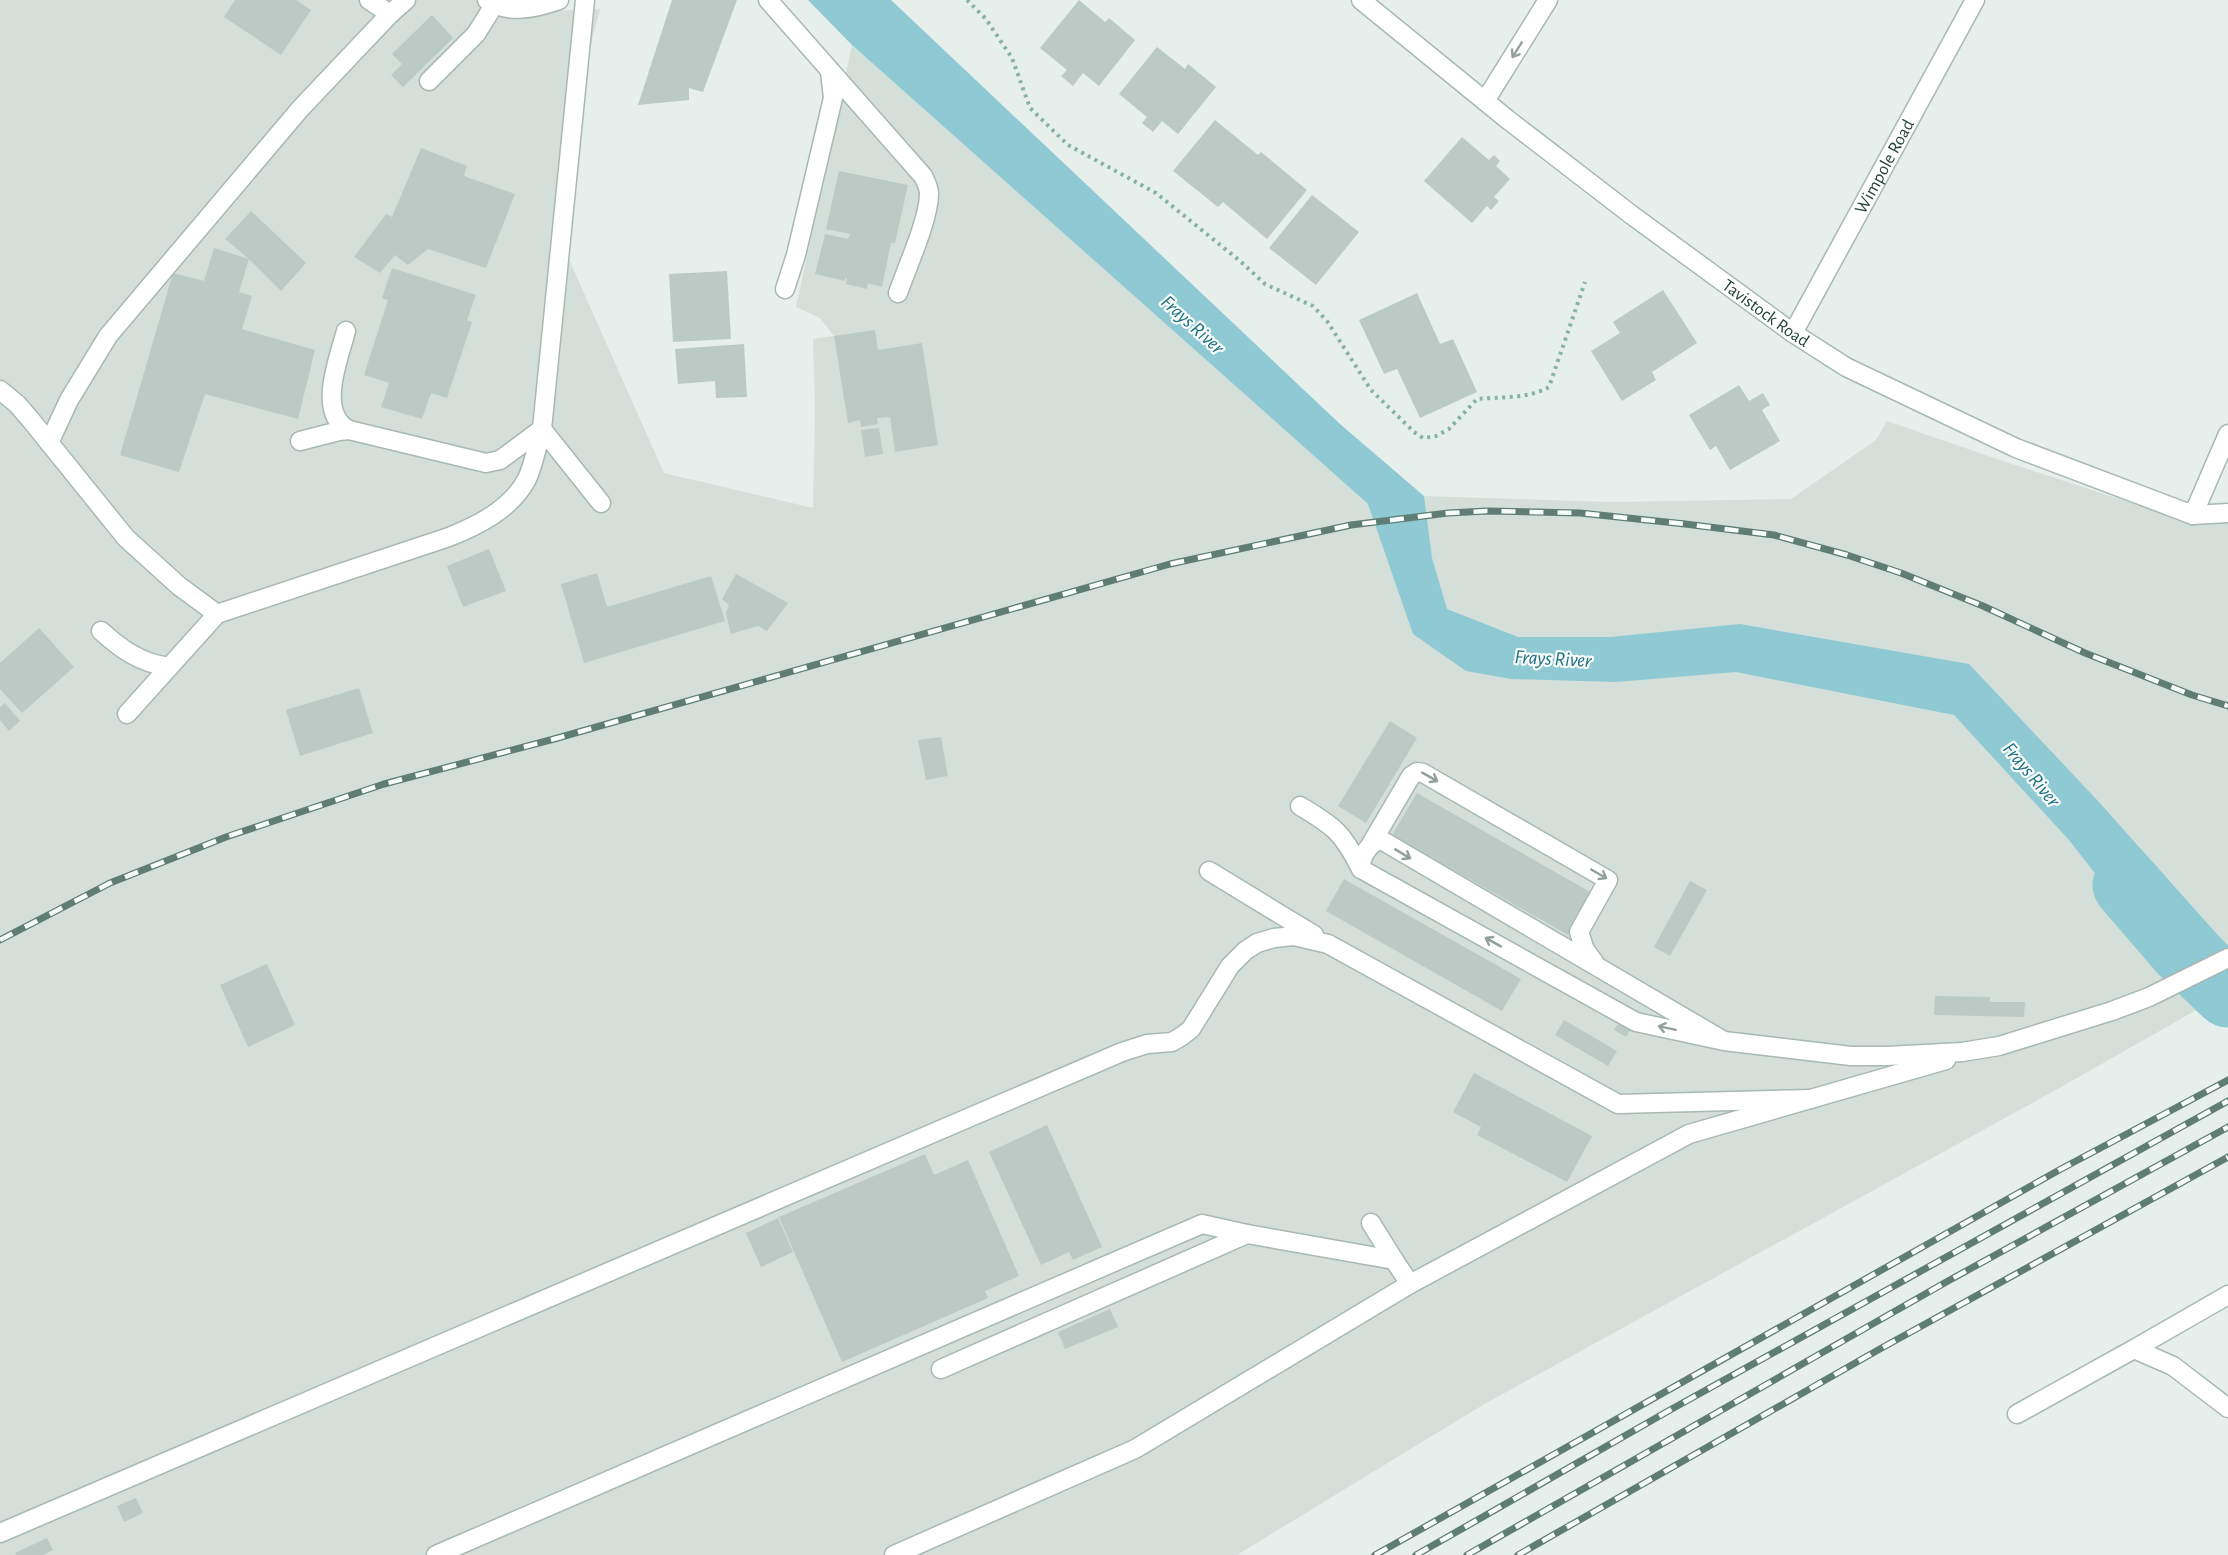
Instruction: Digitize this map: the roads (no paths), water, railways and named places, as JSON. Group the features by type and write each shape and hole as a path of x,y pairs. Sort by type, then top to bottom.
{"street":[{"path":"369,0 390,14"},
{"path":"49,443 69,400 108,336 300,109 406,0"},
{"path":"429,81 476,34 491,2 523,9 559,0"},
{"path":"127,714 217,614 450,537 475,526 507,505 527,479 542,429 585,0"},
{"path":"768,0 923,176 928,185 927,212 898,293"},
{"name":"Tavistock Road","path":"1362,0 1485,101 1633,216 1793,333 1846,367 2016,447 2193,515 2228,513"},
{"path":"1485,101 1548,0"},
{"name":"Wimpole Road","path":"1793,333 1975,0"},
{"path":"785,290 796,255 833,98 830,72"},
{"path":"346,331 331,396 333,412 339,424 349,430 486,463 500,460 542,429"},
{"path":"0,390 17,404 126,538 179,586 217,614"},
{"path":"542,429 601,503"},
{"path":"300,441 349,430"},
{"path":"2193,515 2228,434"},
{"path":"101,632 130,655 144,662 169,667"},
{"path":"1361,869 1361,860 1411,776 1417,772 1423,773 1608,880 1579,932 1584,950 1596,966"},
{"path":"1300,806 1327,821 1337,830 1350,846 1361,869 1636,1022 1724,1041 1851,1056 1980,1050"},
{"path":"1371,844 1379,840 1383,842 1724,1041"},
{"path":"1209,871 1328,944 1618,1104 1812,1099"},
{"path":"0,1533 1122,1052 1147,1044 1172,1042 1191,1029 1230,966 1257,943 1294,936 1328,944"},
{"path":"894,1555 1134,1449 1410,1284 1689,1134 2074,1024 2149,997 2228,958"},
{"path":"1371,1223 1410,1284"},
{"path":"436,1555 1202,1224 1394,1260"},
{"path":"941,1369 1247,1234"},
{"path":"2017,1414 2228,1295"},
{"path":"2134,1350 2173,1366 2228,1408"}],"water":[{"path":"808,0 891,0 1340,424 1424,496 1432,558 1447,609 1518,637 1611,637 1740,624 1969,664 2098,801 2224,942 2168,967 2069,840 1954,715 1736,672 1616,682 1511,679 1466,671 1413,634 1368,504 852,45"}],"waterway":[{"name":"Frays River","path":"2127,885 2183,950 2228,993"}],"railway":[{"path":"0,940 110,883 226,837 384,784 554,739 1170,564 1351,525 1448,513 1487,511 1580,513 1774,535 1901,573 1983,606 2085,653 2192,695 2228,706"},
{"path":"1375,1555 2061,1169 2228,1080"},
{"path":"1416,1555 1670,1410 2228,1101"},
{"path":"1467,1555 1948,1281 2228,1127"},
{"path":"1518,1555 1878,1350 2228,1157"}]}
